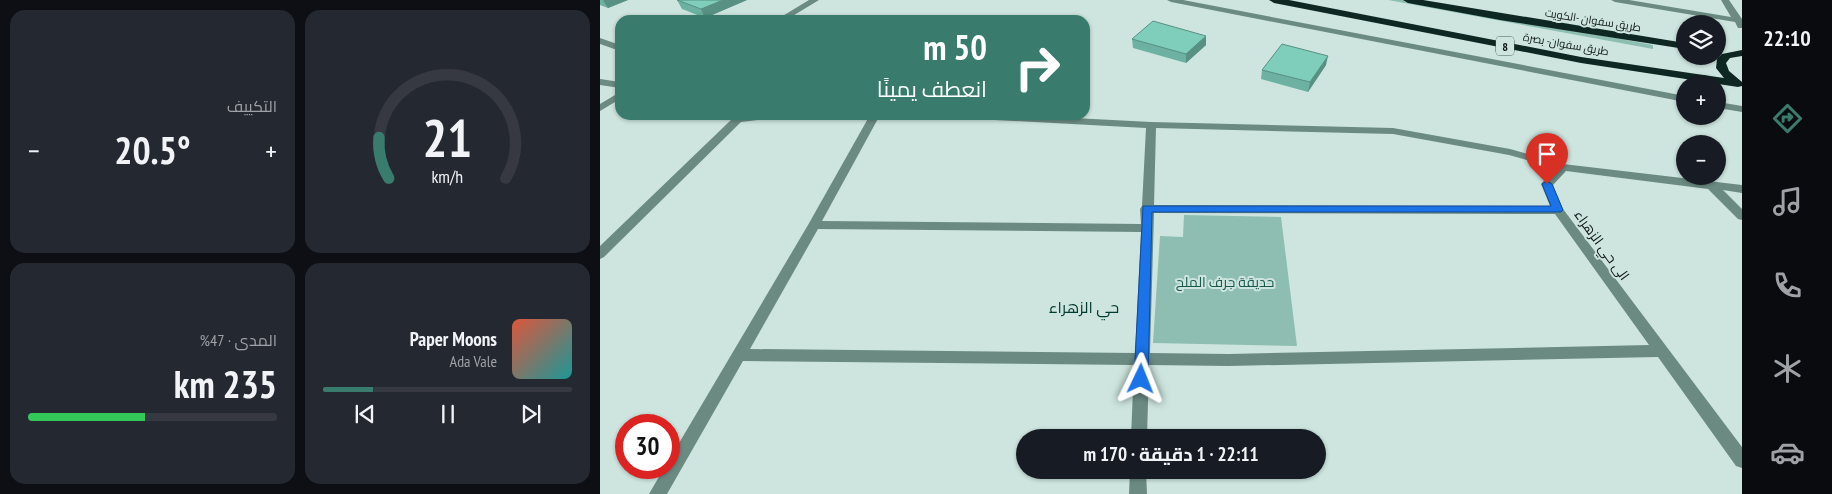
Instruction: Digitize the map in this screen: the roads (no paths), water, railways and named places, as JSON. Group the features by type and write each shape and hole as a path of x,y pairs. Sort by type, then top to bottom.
{"highway":[{"name":"طريق سفوان- بصرة","path":"1274,0 1581,60 1740,85"},
{"name":"طريق سفوان -الكويت","path":"1408,0 1510,19 1676,45"},
{"name":"8","path":"1726,52 1739,53"},
{"name":"8","path":"1739,53 1727,55 1721,59 1719,64 1721,70 1740,85"}],"street":[{"path":"789,15 815,0"},
{"path":"1171,0 1676,97"},
{"path":"1615,0 1740,23"},
{"path":"1725,0 1740,23"},
{"path":"600,41 615,46"},
{"path":"600,82 615,84"},
{"path":"600,108 615,98"},
{"path":"1726,106 1742,109"},
{"path":"600,254 733,120"},
{"path":"658,494 814,225 872,120"},
{"path":"1054,120 1150,125 1393,132 1510,152 1563,168 1742,189"},
{"path":"1139,429 1150,125"},
{"name":"الى حي الزهراء","path":"1563,168 1547,184 1558,210 1742,460"},
{"path":"1712,186 1742,216"},
{"path":"1146,209 1558,210"},
{"path":"814,225 1146,228"},
{"path":"739,355 1229,360 1661,351"},
{"path":"1138,479 1138,494"}],"district":[{"name":"حي الزهراء","path":"1084,307"}],"park label":[{"name":"حديقة جرف الملح","path":"1225,282"}]}
